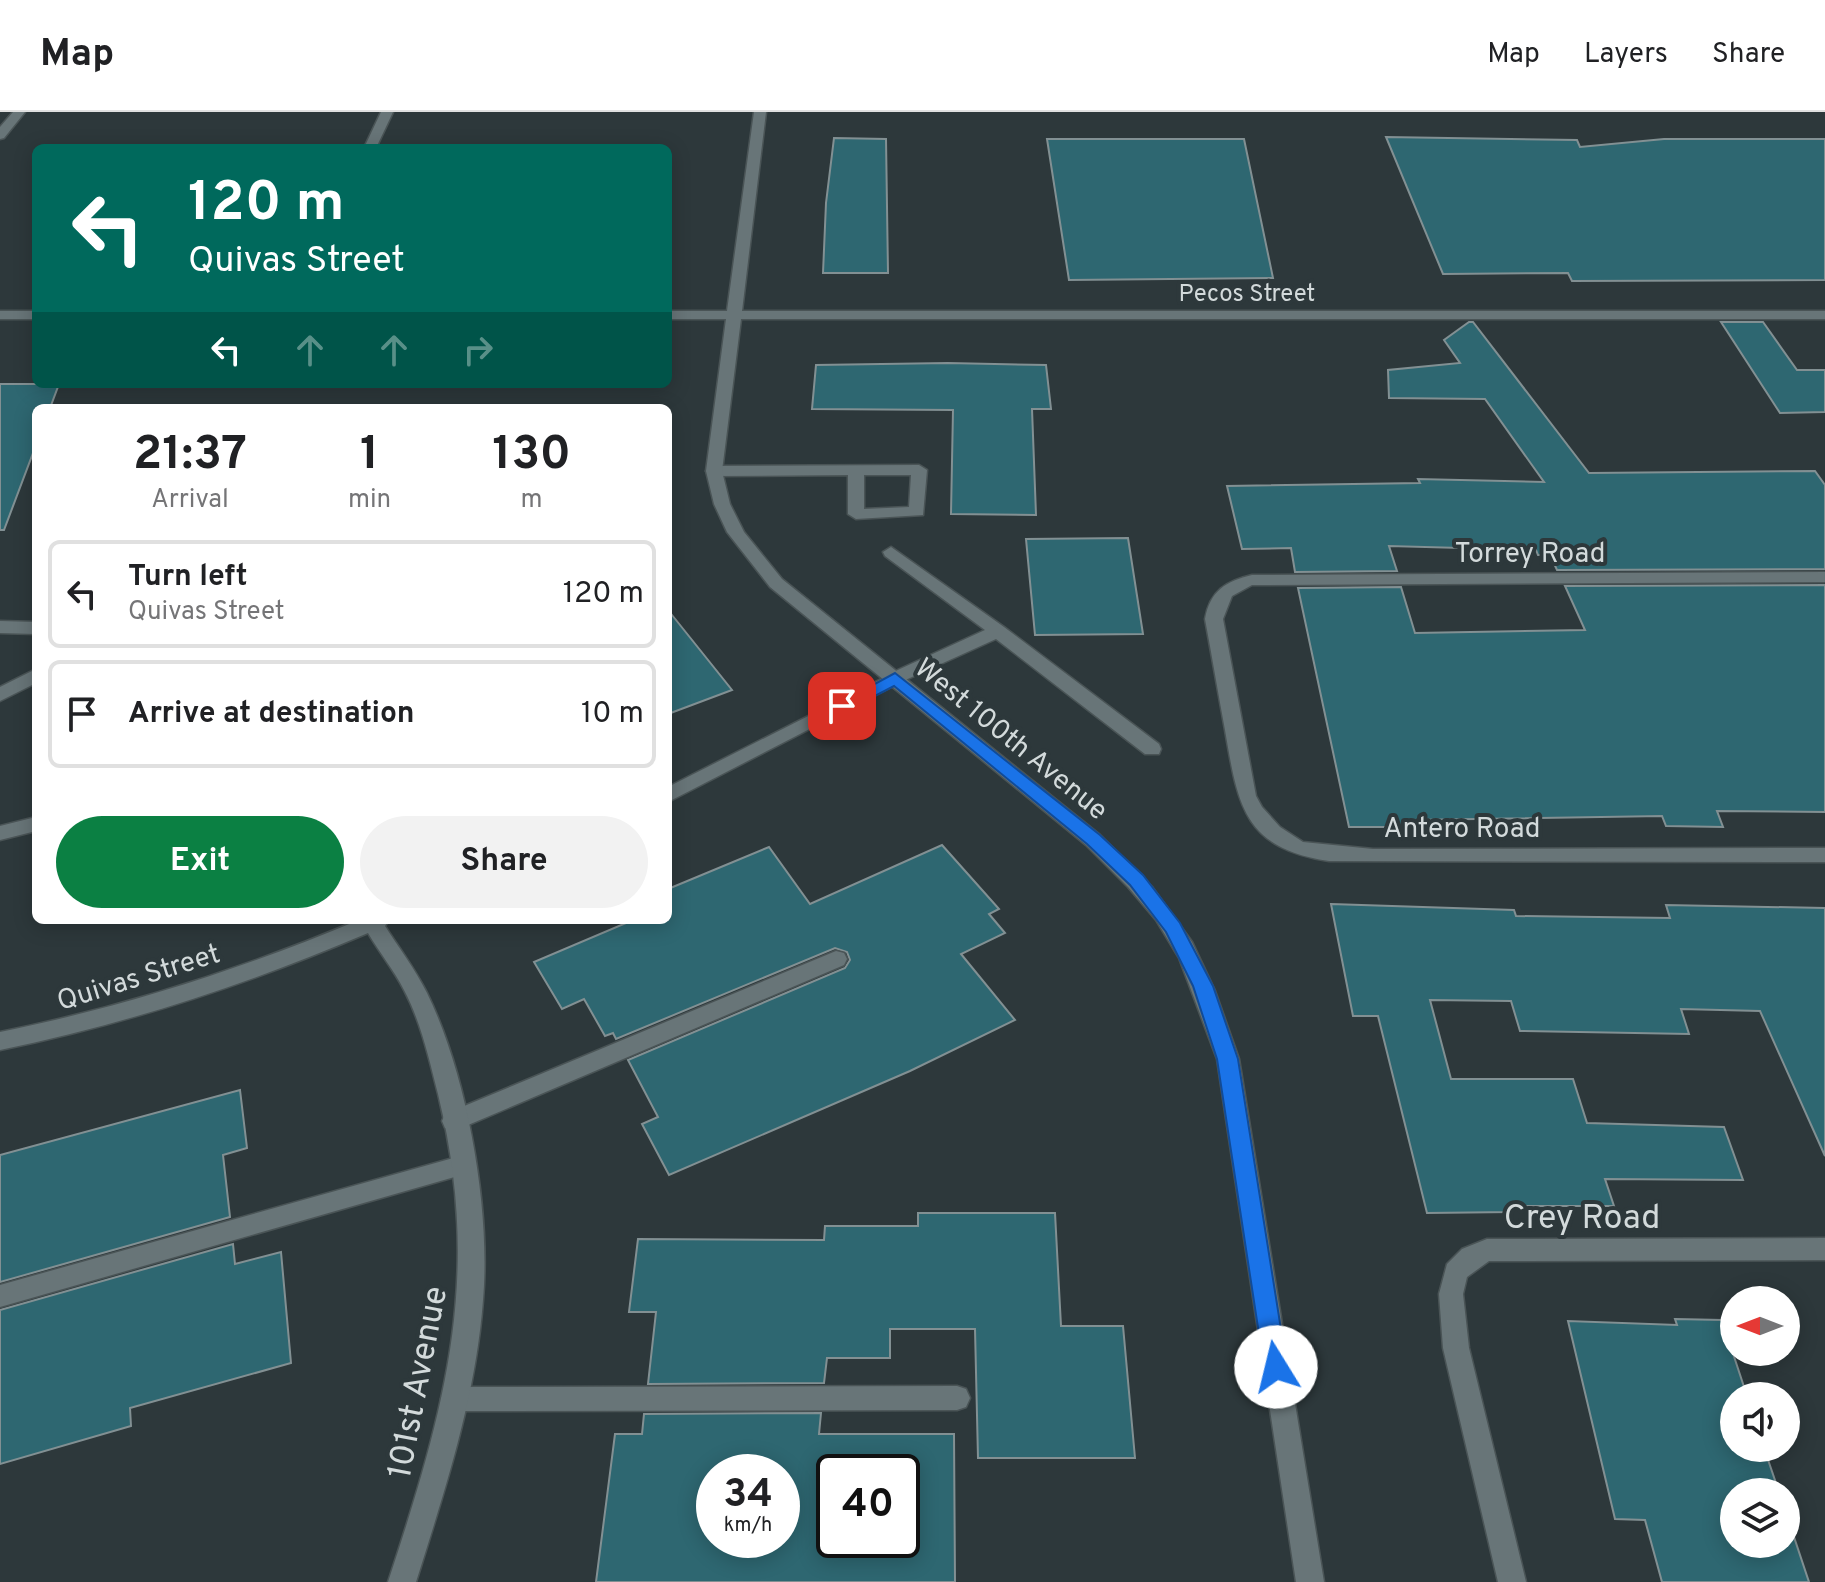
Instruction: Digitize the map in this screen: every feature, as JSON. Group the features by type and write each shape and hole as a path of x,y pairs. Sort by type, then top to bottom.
{"street":[{"path":"0,135 19,112"},
{"path":"372,144 387,112"},
{"name":"West 100th Avenue","path":"760,112 714,471 718,497 747,553 776,583 1093,840 1136,880 1173,928 1203,986 1228,1059 1310,1582"},
{"path":"0,315 32,315"},
{"name":"Pecos Street","path":"672,315 1825,315"},
{"path":"714,471 856,470 919,470 917,512 856,514 856,470"},
{"path":"891,552 1152,749"},
{"name":"Torrey Road","path":"1236,583 1363,578 1825,577"},
{"name":"Antero Road","path":"1236,583 1221,594 1215,605 1214,619 1246,796 1274,834 1295,847 1318,853 1395,855 1825,855"},
{"path":"0,627 32,628"},
{"path":"672,793 895,678 998,631"},
{"path":"0,695 32,677"},
{"path":"0,833 32,825"},
{"name":"Quivas Street","path":"0,1041 145,1009 370,924"},
{"name":"101st Avenue","path":"376,924 419,999 449,1096 464,1165 471,1297 454,1399 428,1505 402,1582"},
{"path":"453,1121 836,959"},
{"path":"0,1296 464,1165"},
{"name":"Crey Road","path":"1512,1582 1456,1348 1451,1294 1456,1272 1471,1257 1487,1250 1825,1249"},
{"path":"454,1399 957,1398"}],"building":[{"path":"1386,137 1577,140 1580,147 1664,139 1825,139 1825,280 1572,281 1568,273 1443,274"},
{"path":"834,138 886,139 888,273 823,273 826,203"},
{"path":"1047,139 1244,139 1273,278 1069,280"},
{"path":"1473,322 1589,473 1815,471 1825,485 1825,569 1557,570 1550,555 1538,555 1536,550 1389,546 1397,571 1295,572 1291,548 1242,549 1227,486 1420,483 1418,479 1544,482 1485,399 1389,398 1388,370 1460,363 1444,340"},
{"path":"1721,322 1763,322 1797,370 1825,370 1825,412 1780,413"},
{"path":"816,365 1046,365 1051,409 1032,409 1036,515 951,514 953,410 812,409"},
{"path":"0,384 58,388 52,404 32,404 32,456 4,530 0,530"},
{"path":"1128,538 1143,634 1035,635 1026,539"},
{"path":"1825,585 1825,812 1717,811 1723,827 1666,826 1662,816 1411,820 1413,827 1349,827 1298,588 1401,587 1415,633 1585,630 1565,586"},
{"path":"672,615 732,690 672,712"},
{"path":"942,845 999,909 989,914 1005,933 961,954 1015,1020 910,1071 669,1175 642,1124 658,1117 628,1060 845,968 850,960 847,952 835,948 616,1039 613,1033 605,1036 584,999 562,1009 534,962 624,924 672,924 672,887 769,847 810,904"},
{"path":"1331,904 1514,910 1516,916 1670,918 1666,905 1825,908 1825,1156 1760,1011 1681,1009 1689,1034 1520,1031 1511,1001 1430,1000 1451,1079 1573,1079 1587,1123 1724,1127 1743,1180 1605,1179 1614,1206 1509,1206 1511,1212 1427,1213 1378,1016 1353,1016"},
{"path":"240,1090 247,1148 223,1155 230,1217 0,1282 0,1155"},
{"path":"918,1213 1055,1213 1061,1326 1123,1326 1135,1458 978,1458 975,1329 890,1329 890,1358 827,1358 824,1383 648,1384 656,1312 629,1312 638,1239 824,1240 825,1226 918,1226"},
{"path":"233,1244 235,1264 281,1252 291,1363 130,1408 131,1426 0,1464 0,1310"},
{"path":"1675,1319 1720,1320 1720,1366 1737,1366 1742,1382 1720,1382 1720,1462 1769,1462 1774,1478 1720,1478 1720,1558 1800,1558 1800,1555 1809,1582 1662,1582 1645,1520 1615,1519 1568,1321 1677,1325"},
{"path":"821,1413 819,1434 954,1434 955,1582 596,1582 615,1434 642,1434 644,1414"}],"route":[{"path":"842,706 895,678 1093,840 1136,880 1173,928 1203,986 1228,1059 1276,1367"}]}
